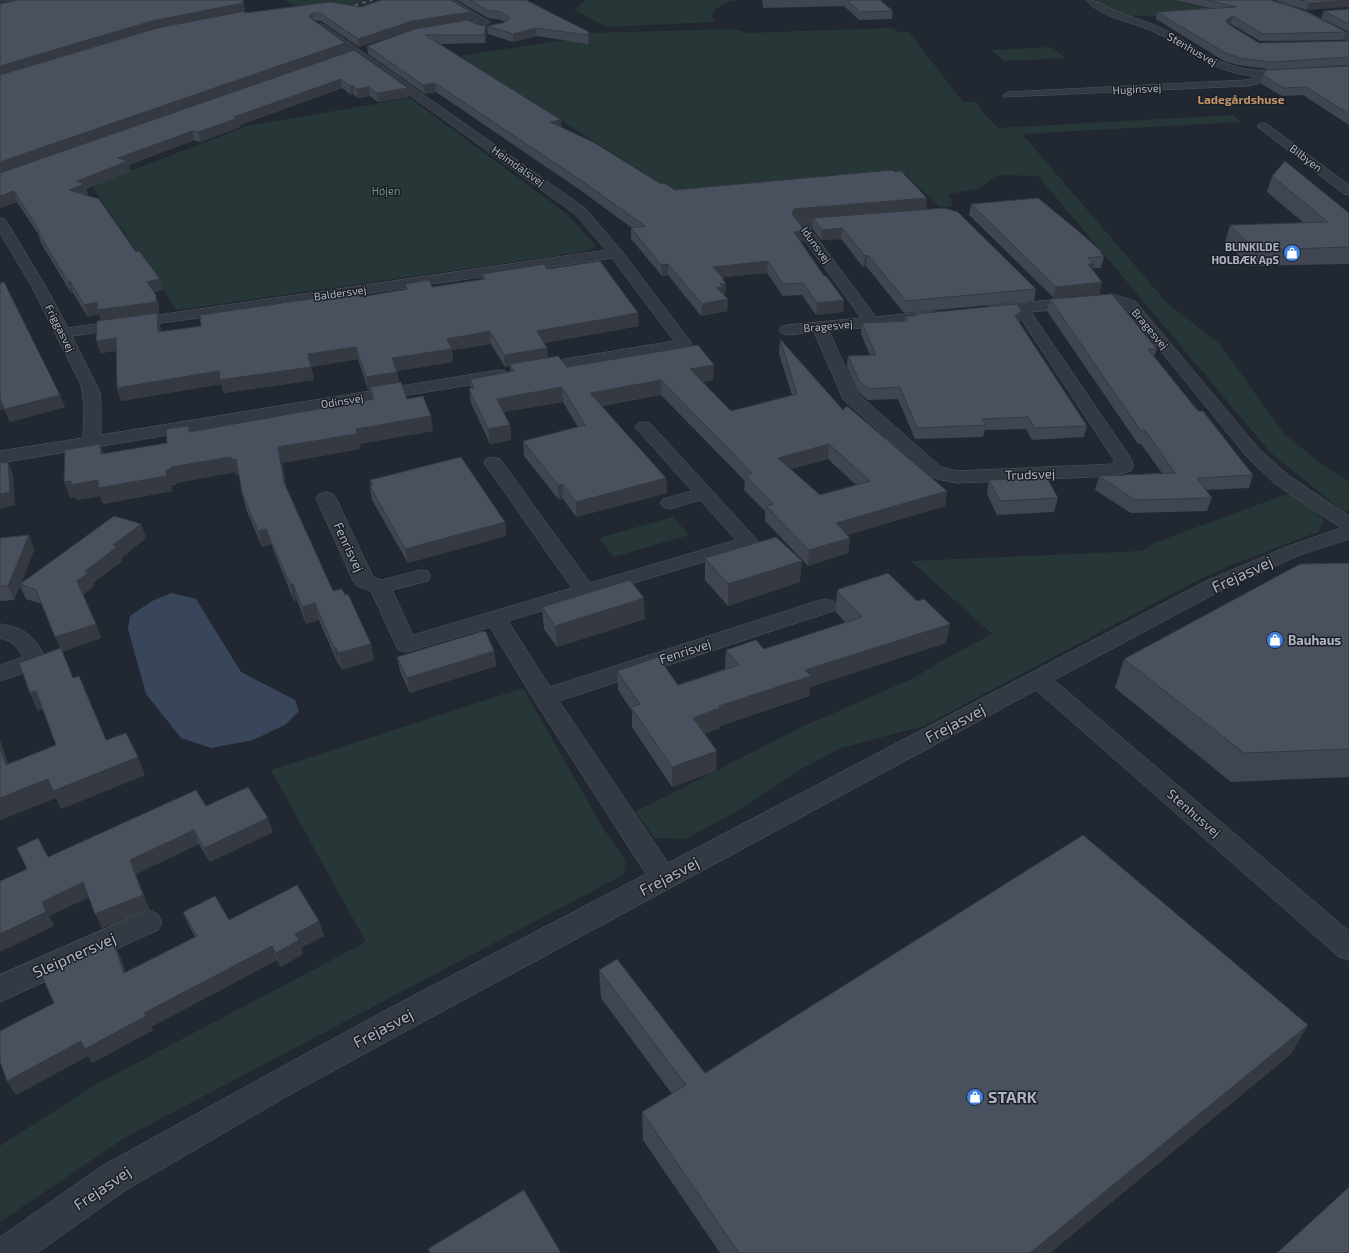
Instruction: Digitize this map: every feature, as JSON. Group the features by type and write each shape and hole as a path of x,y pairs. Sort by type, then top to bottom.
{"street":[{"name":"Stenhusvej","path":"1090,0 1103,9 1164,32 1219,65 1234,69 1259,72 1349,69"},
{"path":"1261,0 1306,15 1349,38"},
{"path":"435,29 470,24 490,25 451,2"},
{"path":"1306,15 1321,13"},
{"name":"Heimdalsvej","path":"317,24 352,54 575,206 588,218 616,253 684,344"},
{"path":"352,54 371,48"},
{"name":"Huginsvej","path":"1008,95 1246,83 1254,82 1259,76 1259,72"},
{"name":"Bilbyen","path":"1264,126 1349,190"},
{"name":"Idunsvej","path":"855,220 800,224 872,322"},
{"name":"Friggasvej","path":"0,222 39,287 92,394 92,442"},
{"name":"Baldersvej","path":"63,334 616,253"},
{"name":"Bragesvej","path":"978,312 1021,308 1043,300 1112,299 1123,300 1130,304 1253,453 1281,479 1349,525"},
{"name":"Trudsvej","path":"820,327 849,395 934,471 956,477 1111,470 1124,467 1122,460 1021,308"},
{"name":"Bragesvej","path":"787,330 949,315"},
{"name":"Odinsvej","path":"0,457 684,344"},
{"path":"421,576 380,587 406,645 749,542 644,427"},
{"path":"493,463 585,591"},
{"path":"670,503 705,493"},
{"name":"Fenrisvej","path":"326,498 364,581 380,587"},
{"name":"Frejasvej","path":"7,1253 114,1178 391,1024 1211,587 1293,551 1349,532"},
{"name":"Fenrisvej","path":"544,697 825,606"},
{"path":"496,619 544,697 664,879"},
{"path":"0,631 12,633 24,641 36,661 0,674"},
{"name":"Stenhusvej","path":"1038,679 1349,948"},
{"name":"Sleipnersvej","path":"0,989 148,922"}],"green space":[{"path":"285,0 366,0 0,116 0,113 307,13"},
{"path":"586,0 737,0 730,1 715,9 712,15 715,22 607,27 574,10"},
{"path":"1095,0 1172,0 1205,8 1222,16 1130,16 1110,9"},
{"path":"892,28 899,32 909,32 963,102 977,102 980,109 998,128 1233,115 1241,122 1022,134 1168,304 1219,343 1284,434 1322,464 1349,482 1349,510 1344,512 1270,452 1038,176 997,175 980,188 949,194 953,206 940,207 905,174 673,191 459,56 584,37 589,33 733,29 748,33"},
{"path":"1051,47 1066,58 1004,61 991,50"},
{"name":"Højen","path":"410,98 567,214 596,246 588,251 177,310 92,186 247,126"},
{"path":"1290,493 1314,510 1324,520 1318,532 1231,565 1190,584 924,726 841,748 803,768 734,813 685,839 655,838 635,812 804,726 914,678 945,659 992,634 911,561 1142,551 1154,543"},
{"path":"673,517 689,535 614,557 599,538"},
{"path":"523,688 603,828 626,860 623,875 126,1137 0,1222 0,1146 95,1085 366,942 271,770"}],"water":[{"path":"172,593 196,599 241,672 295,700 299,711 285,725 253,740 211,748 181,738 146,694 128,629 130,616 152,601"}],"building":[{"path":"17,0 243,0 243,3 152,21 0,66 0,4"},
{"path":"382,0 451,0 471,12 412,21 358,39 320,13 313,13 309,16 312,19 345,43 0,162 0,75 157,28 245,11 245,13 330,2 360,7"},
{"path":"470,0 526,0 589,32 588,35 536,28 513,34 487,26 503,23 509,19 509,17 501,12 487,10"},
{"path":"847,0 880,0 893,11 860,12"},
{"path":"1207,0 1270,0 1305,11 1346,32 1263,34 1233,16 1226,20 1228,24 1259,43 1349,41 1349,57 1271,62 1240,58 1226,53 1157,12 1236,7"},
{"path":"1299,0 1349,0 1309,3"},
{"path":"1349,9 1349,24 1324,11"},
{"path":"467,20 486,26 484,35 425,35 561,120 550,122 593,142 661,184 664,183 675,190 892,170 894,172 901,171 927,198 794,209 792,214 805,231 794,232 824,276 826,276 844,300 817,303 803,283 783,284 768,261 713,267 726,283 720,284 723,287 717,288 728,299 702,304 668,264 661,265 631,228 645,226 582,181 435,83 423,85 367,46 415,29"},
{"path":"354,50 408,88 377,93 369,87 357,89 341,79 234,117 238,118 198,132 192,131 118,158 128,161 77,181 84,184 69,190 99,199 136,252 139,251 160,279 147,282 156,295 156,302 97,310 97,302 84,305 70,281 68,282 38,232 40,232 14,191 0,196 0,173"},
{"path":"1349,66 1349,114 1306,87 1284,88 1263,75 1266,70"},
{"path":"1285,161 1349,213 1349,247 1255,250 1230,225 1328,222 1272,176"},
{"path":"1038,198 1102,252 1100,252 1104,256 1088,258 1094,264 1088,264 1102,282 1056,287 971,204"},
{"path":"944,208 958,212 1036,289 906,301 868,255 865,256 842,228 822,230 813,218"},
{"path":"600,261 638,313 537,331 547,348 504,355 490,331 447,339 452,349 392,358 397,372 366,377 356,347 308,354 311,367 220,380 219,371 117,388 116,338 96,341 97,321 157,313 158,332 201,326 200,315 358,292 360,297 407,289 405,284 429,280 432,287 485,279 482,274 544,264 547,269"},
{"path":"4,282 60,395 5,409 0,398 0,283"},
{"path":"1112,294 1157,349 1148,349 1198,411 1203,411 1253,475 1197,478 1212,498 1135,500 1099,476 1175,473 1145,430 1141,431 1050,299"},
{"path":"1017,304 1022,311 1015,316 1087,426 1035,428 1028,417 982,419 986,425 917,428 900,387 869,389 859,381 848,356 876,355 862,323 907,321 905,316 917,316 915,314"},
{"path":"780,339 843,410 847,406 947,491 836,523 850,538 809,550 766,506 774,504 745,475 752,473 661,380 590,393 666,478 576,502 562,484 558,485 523,441 585,425 562,387 497,399 510,425 488,429 469,389 474,388 470,379 514,371 510,364 558,356 567,367 698,345 714,365 690,369 731,411 797,394","holes":["829,444 870,481 820,495 778,458"]},
{"path":"401,382 407,399 423,396 431,416 356,429 357,434 278,447 284,483 333,591 342,589 345,595 348,594 371,644 338,653 336,647 334,648 315,603 302,607 293,584 290,584 266,529 258,531 242,493 236,459 232,460 231,457 171,467 171,469 166,470 167,476 98,488 98,480 71,485 71,481 64,482 65,450 100,444 101,454 167,443 166,429 189,426 189,432 374,399 370,387"},
{"path":"461,457 505,522 405,549 370,486 373,485 370,480"},
{"path":"8,462 10,492 0,494 0,463"},
{"path":"1047,478 1058,498 1000,501 989,480"},
{"path":"114,516 141,524 113,545 117,547 85,571 89,572 77,581 96,624 55,637 36,590 20,584"},
{"path":"29,535 8,586 0,586 0,538"},
{"path":"776,537 802,561 728,584 705,558"},
{"name":"Bauhaus","path":"1349,563 1349,749 1244,753 1124,659 1300,564"},
{"path":"888,573 917,601 924,599 950,624 805,670 811,676 719,706 720,708 693,718 717,751 672,767 631,707 640,704 617,671 658,657 678,685 739,665 726,650 756,640 764,649 862,617 837,591 839,589"},
{"path":"630,580 644,598 555,626 542,607"},
{"path":"483,631 486,632 494,651 407,678 397,657"},
{"path":"61,648 73,678 79,676 106,740 126,733 138,757 53,791 48,779 0,798 0,748 6,765 56,745 36,691 30,693 19,663"},
{"path":"248,787 268,818 204,848 194,830 130,860 143,895 95,914 83,882 42,902 46,912 0,934 0,881 27,869 17,848 38,838 48,857 196,790 206,806"},
{"name":"STARK","path":"1083,835 1308,1025 1030,1253 739,1253 642,1112 686,1085 599,970 617,959 705,1073"},
{"path":"297,885 319,921 295,934 299,940 276,953 272,946 144,1013 146,1016 85,1049 81,1041 7,1081 0,1062 0,1031 54,1003 41,974 113,941 124,973 197,936 183,912 215,896 229,920"},
{"path":"1349,1187 1349,1253 1277,1253"},
{"path":"524,1190 561,1253 430,1253 428,1249"}],"railway":[{"path":"343,9 372,0"}],"place":[{"name":"BLINKILDE HOLBÆK ApS","path":"1292,253"},
{"name":"Bauhaus","path":"1275,640"},
{"name":"STARK","path":"975,1097"}],"district":[{"name":"Ladegårdshuse","path":"1241,100"}]}
